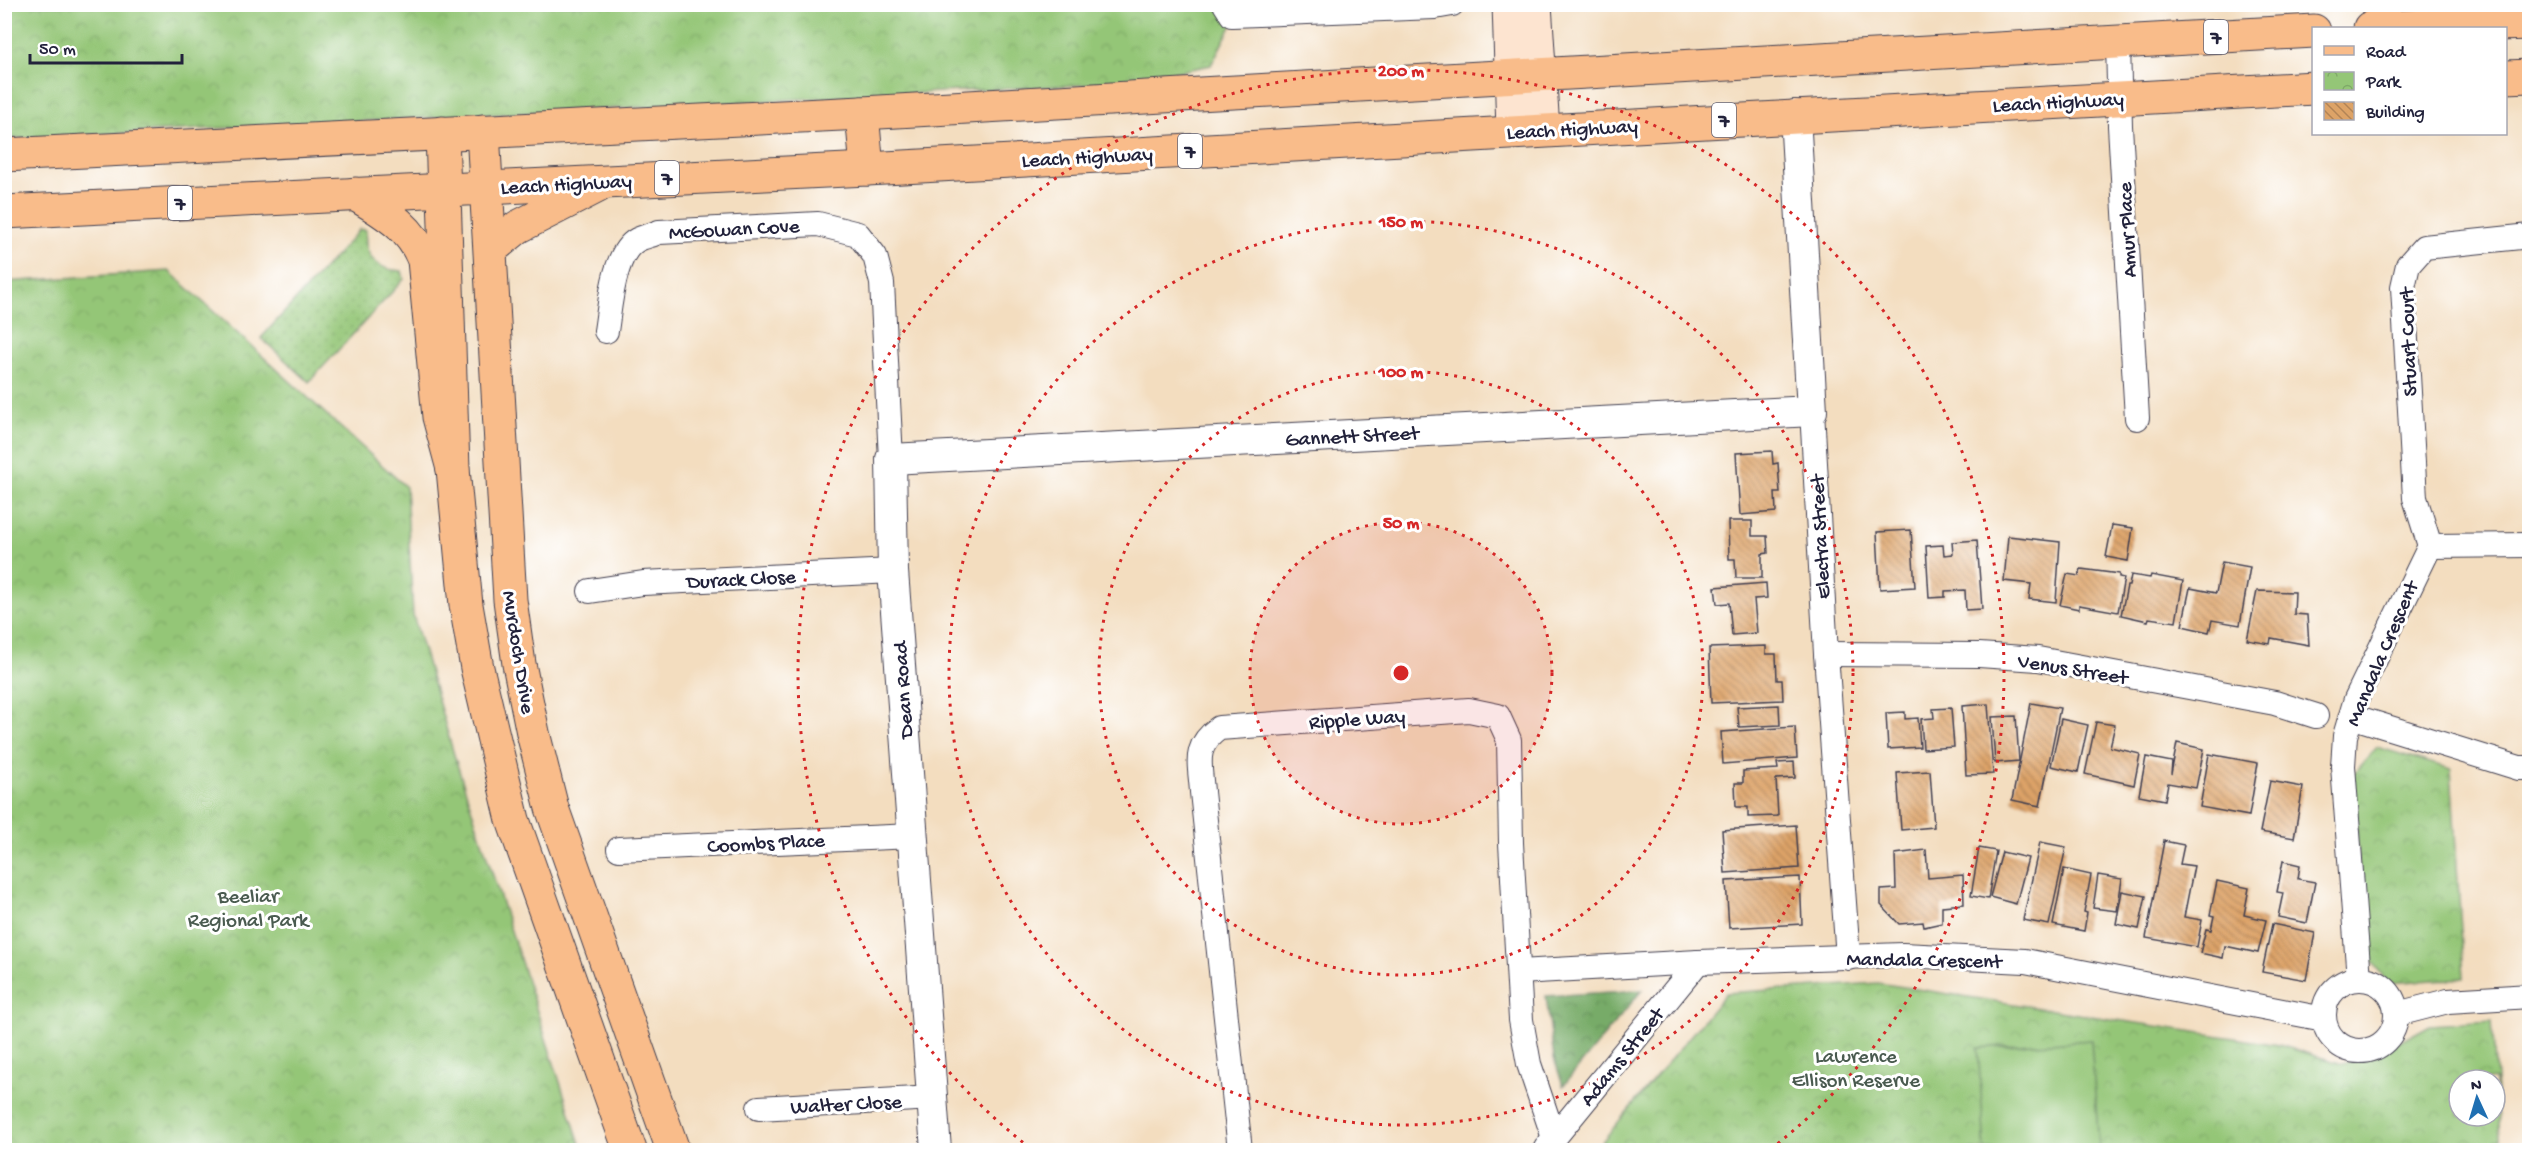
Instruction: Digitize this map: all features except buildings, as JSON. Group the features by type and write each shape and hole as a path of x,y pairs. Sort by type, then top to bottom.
{"main road":[{"path":"1509,4 1525,76 1528,130"},
{"path":"1525,76 1535,4"},
{"path":"2402,27 2529,23"},
{"name":"7","path":"4,155 862,113 2312,32"},
{"path":"2507,77 2529,76"},
{"name":"Leach Highway","path":"4,212 867,169 1795,115 2312,88"},
{"path":"862,113 867,169"},
{"name":"Murdoch Drive","path":"483,131 510,600 519,664 552,808 673,1150"},
{"name":"Murdoch Drive","path":"442,133 453,469 466,605 477,668 513,820 630,1150"},
{"path":"491,249 518,227 607,181"},
{"path":"355,194 397,220 416,241 424,260 439,417 453,469"}],"street":[{"path":"1229,10 1444,6"},
{"name":"Amur Place","path":"2118,42 2119,98 2137,418"},
{"name":"Electra Street","path":"1795,115 1826,654 1848,958"},
{"name":"McGowan Cove","path":"606,331 615,279 622,256 635,241 659,232 818,224 858,234"},
{"name":"Dean Road","path":"858,234 875,256 882,284 891,459 893,571 936,1150"},
{"name":"Stuart Court","path":"2430,546 2415,498 2403,287 2408,265 2424,247 2529,236"},
{"name":"Gannett Street","path":"891,459 1812,411"},
{"path":"2430,546 2529,546"},
{"name":"Mandala Crescent","path":"2359,979 2343,766 2345,736 2356,699 2430,546"},
{"name":"Durack Close","path":"590,591 643,583 893,571"},
{"name":"Venus Street","path":"1826,654 1979,655 2038,659 2275,703 2316,716"},
{"name":"Ripple Way","path":"1240,1150 1200,756 1204,739 1219,728 1469,710 1498,716 1509,740 1511,843 1521,1020 1528,1064 1549,1144"},
{"path":"2351,716 2519,768 2529,768"},
{"name":"Coombs Place","path":"619,849 913,836"},
{"name":"Mandala Crescent","path":"1519,972 1698,962 1903,956 2025,961 2325,1019"},
{"name":"Adams Street","path":"1549,1144 1698,962"},
{"path":"2359,979 2372,980 2387,991 2394,1002 2397,1014 2394,1027 2386,1040 2374,1048 2362,1050 2348,1048 2337,1042 2328,1031 2325,1019 2325,1005 2336,988 2345,982 2359,979"},
{"path":"2397,1014 2448,1001 2529,996"},
{"name":"Walter Close","path":"759,1108 933,1098"}],"green space":[{"path":"4,5 1242,5 1211,65 1120,83 5,139"},
{"path":"360,229 366,230 367,247 373,260 385,268 402,271 404,279 309,382 261,338"},
{"name":"Beeliar Regional Park","path":"169,271 406,487 413,615 455,758 582,1150 5,1150 5,282"},
{"path":"2377,747 2451,769 2464,978 2388,983 2364,951 2353,775"},
{"name":"Lawrence Ellison Reserve","path":"1878,983 2279,1045 2343,1064 2383,1051 2430,1025 2492,1021 2495,1068 2447,1068 2447,1128 2499,1128 2501,1150 1595,1150 1726,993"},
{"path":"1642,990 1563,1086 1554,1058 1546,996"},
{"path":"2091,1040 2099,1147 1985,1150 1978,1048"}]}
